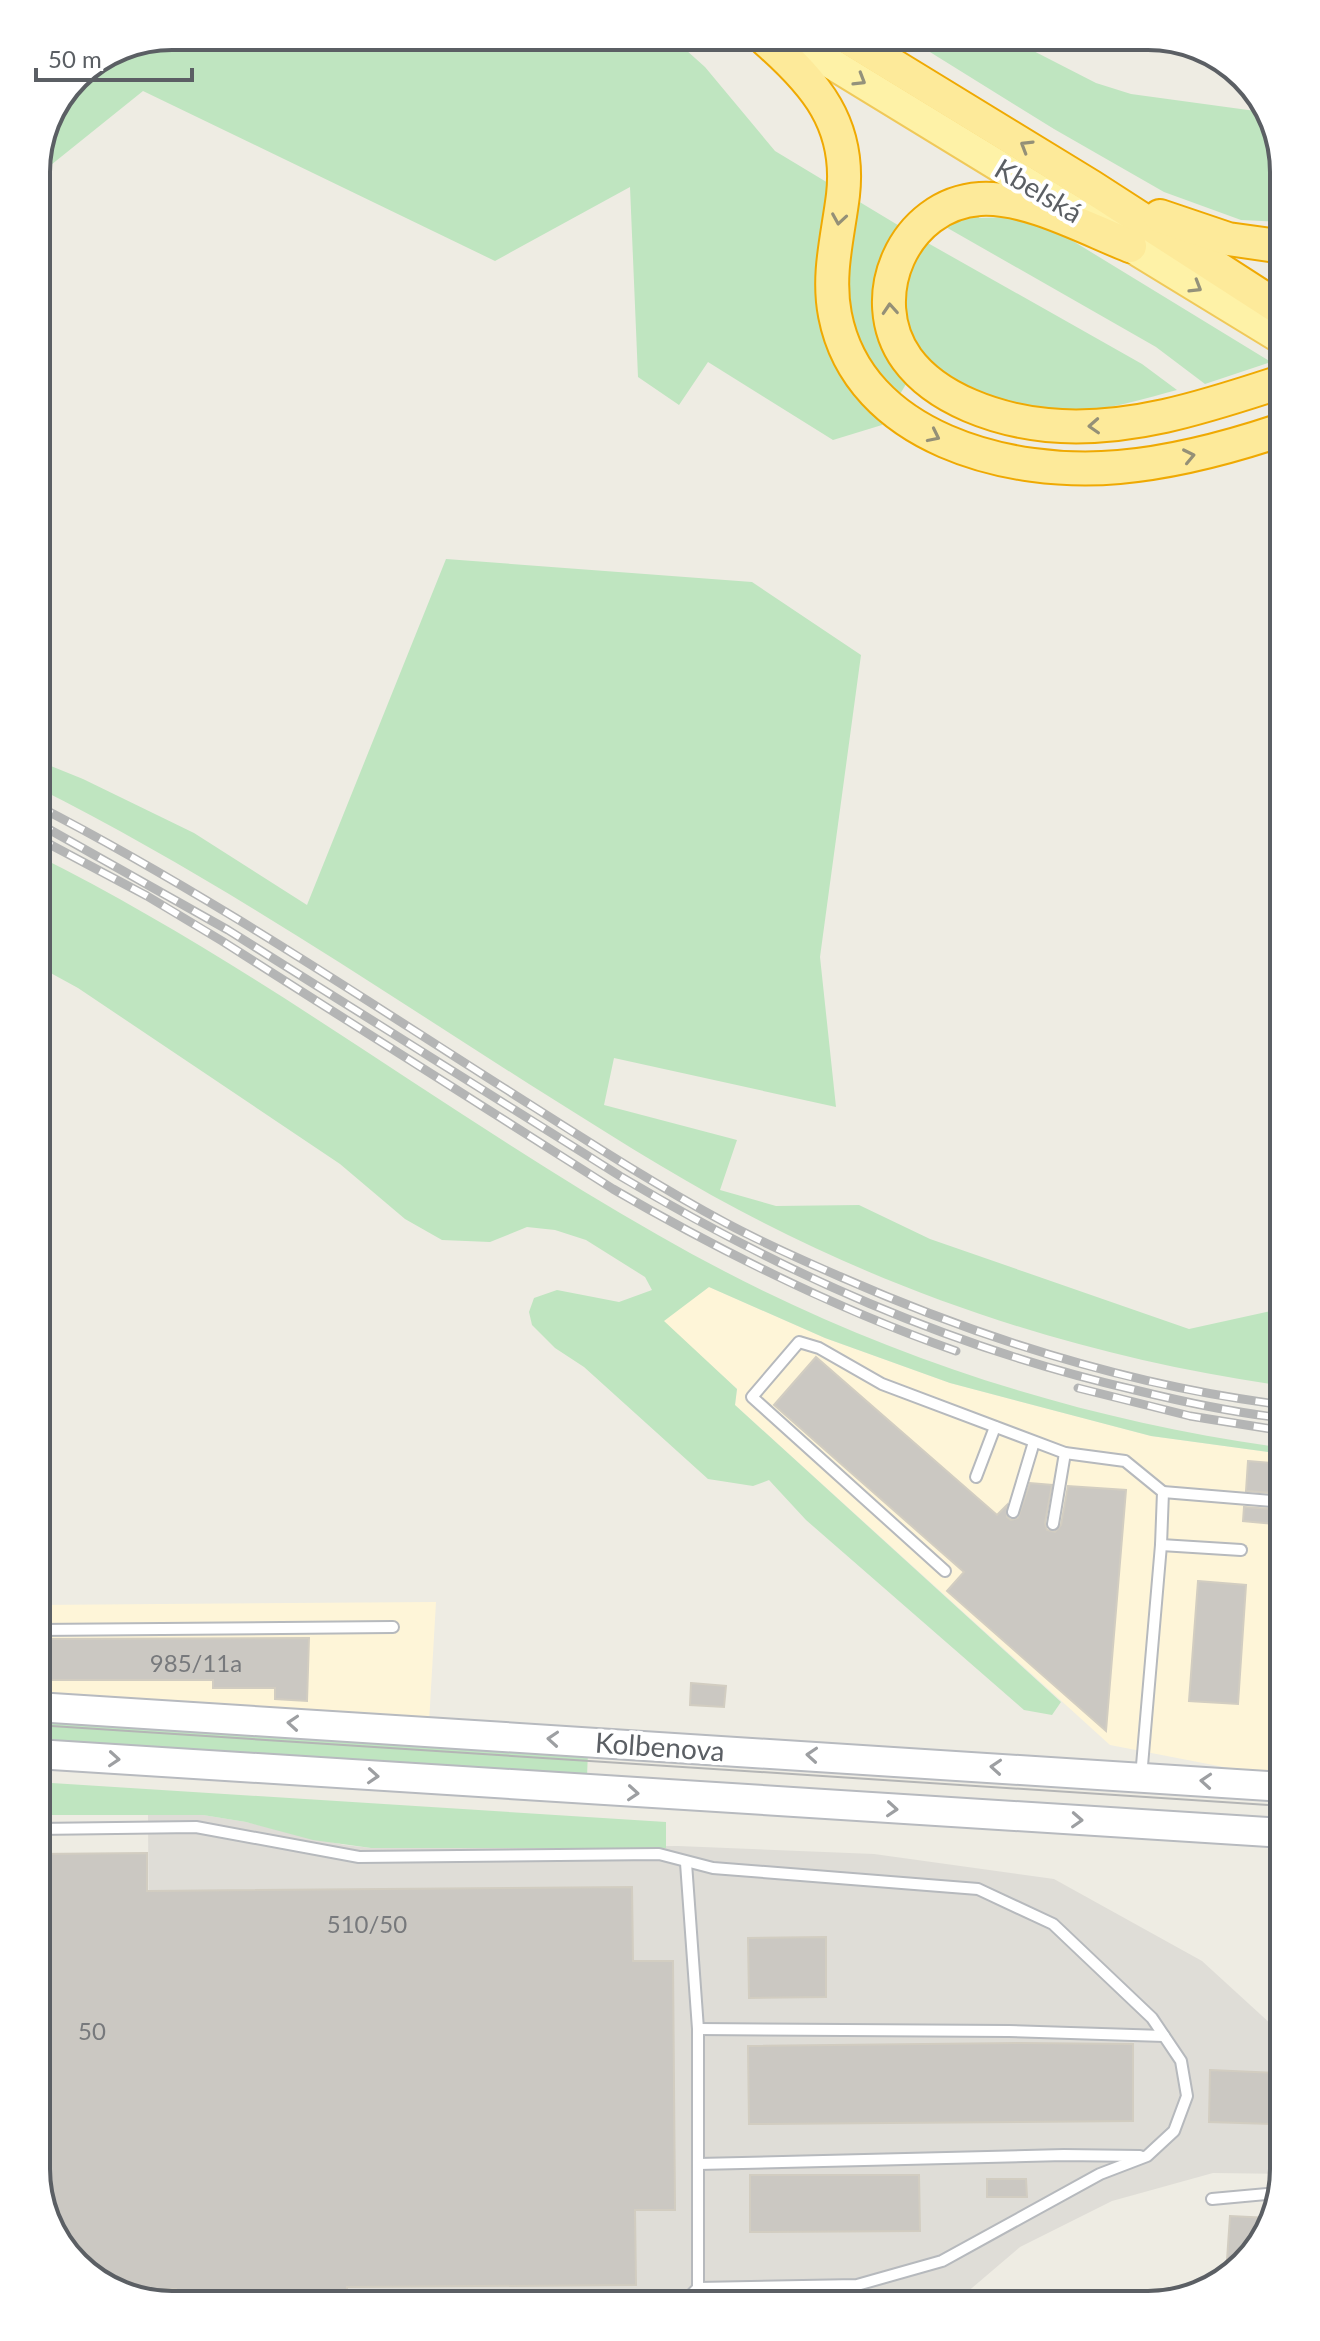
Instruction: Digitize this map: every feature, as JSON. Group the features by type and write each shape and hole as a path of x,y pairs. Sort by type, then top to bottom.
{"highway":[{"path":"776,50 816,88 833,121 843,163 843,193 832,275 836,318 842,339 882,401 915,427 988,457 1079,469 1161,461 1270,434"},
{"name":"Kbelská","path":"868,50 1092,187 1270,302"},
{"path":"1092,187 1208,234 1270,246"},
{"path":"1130,246 1015,202 978,199 948,207 915,231 899,254 890,283 892,329 907,359 925,378 948,394 1023,421 1084,427 1116,424 1171,414 1270,386"}],"main road":[{"name":"Kbelská","path":"809,50 1270,331"},
{"name":"Kolbenova","path":"50,1708 1270,1786"},
{"name":"Kolbenova","path":"50,1755 1270,1832"}],"lane":[{"path":"945,1571 752,1397 799,1342 819,1348 882,1384 1034,1442 1065,1453 1125,1461 1163,1492 1270,1501"},
{"path":"976,1477 995,1427"},
{"path":"1013,1512 1034,1442"},
{"path":"1053,1524 1065,1453"},
{"path":"1141,1777 1163,1492"},
{"path":"1161,1545 1241,1550"},
{"path":"50,1630 393,1627"},
{"path":"50,1829 196,1827 359,1857 659,1854 713,1868 978,1889 1053,1924 1152,2018 1181,2061 1187,2096 1174,2131 1147,2156 1100,2174 942,2261 857,2285 698,2288 695,2291"},
{"path":"686,1863 698,2029 698,2288"},
{"path":"698,2029 1009,2031 1164,2036"},
{"path":"698,2164 1064,2155 1147,2156"},
{"path":"1212,2199 1267,2194"}],"shaded area":[{"path":"709,1287 825,1338 950,1383 1151,1436 1270,1452 1270,1776 1110,1745 735,1405 737,1389 663,1321"},
{"path":"436,1602 429,1723 50,1696 50,1605"},
{"path":"148,1814 203,1815 371,1848 678,1846 874,1854 1054,1879 1202,1961 1270,2023 1270,2174 1213,2173 1112,2201 1020,2247 968,2291 151,2289"}],"green space":[{"path":"686,50 705,67 775,151 926,242 1142,364 1177,390 1096,409 1032,407 977,392 944,374 923,355 882,425 833,440 708,362 679,405 638,377 630,187 495,261 143,91 50,166 54,140 75,98 111,66 133,56 156,51"},
{"path":"927,50 1031,50 1096,83 1131,94 1253,111 1268,148 1270,221 1241,220 1164,192 1054,129"},
{"path":"978,214 979,218 1013,217 1050,227 1270,362 1205,384 1156,347 944,226"},
{"path":"446,559 752,582 861,655 820,957 836,1107 614,1058 604,1105 737,1140 720,1190 776,1206 859,1205 930,1239 1189,1329 1270,1311 1270,1384 1142,1360 1004,1322 936,1299 804,1243 659,1165 225,892 50,794 50,766 194,833 307,905"},
{"path":"50,862 195,943 580,1189 732,1275 807,1311 960,1372 1039,1397 1120,1417 1201,1435 1270,1446 1270,1452 1151,1436 950,1383 825,1338 709,1287 664,1321 737,1389 735,1405 1061,1702 1052,1715 1024,1710 806,1520 769,1480 753,1486 708,1479 584,1367 555,1348 532,1325 529,1312 534,1298 557,1290 619,1302 652,1290 645,1277 586,1240 555,1230 527,1227 490,1242 442,1240 405,1219 340,1164 78,988 50,973"},
{"path":"50,1720 588,1752 587,1776 50,1742"},
{"path":"50,1783 666,1822 666,1848 371,1848 313,1840 246,1822 203,1815 50,1815"}],"building":[{"path":"816,1357 997,1515 1007,1505 1007,1517 1011,1520 1018,1518 1030,1483 1052,1485 1045,1523 1047,1530 1055,1532 1061,1525 1068,1486 1126,1490 1106,1731 947,1591 964,1572 774,1405"},
{"path":"1248,1461 1270,1463 1270,1493 1246,1491"},
{"path":"1244,1507 1270,1509 1270,1524 1243,1521"},
{"path":"1198,1581 1246,1585 1238,1704 1189,1701"},
{"path":"309,1638 307,1701 275,1699 275,1688 213,1688 213,1680 50,1680 50,1639"},
{"path":"691,1683 726,1686 724,1707 690,1705"},
{"path":"147,1853 147,1891 632,1887 633,1961 673,1961 675,2210 635,2210 636,2285 176,2291 133,2285 104,2270 71,2237 52,2193 50,1854"},
{"path":"826,1937 826,1997 749,1998 748,1938"},
{"path":"1133,2044 1133,2121 749,2124 748,2046"},
{"path":"1210,2070 1270,2073 1270,2124 1209,2122"},
{"path":"750,2175 919,2175 920,2231 750,2232"},
{"path":"987,2179 1026,2179 1027,2197 987,2197"},
{"path":"1230,2216 1259,2218 1240,2249 1227,2260"}],"tram line":[{"path":"50,1726 1270,1805"}],"railway":[{"path":"50,812 215,906 614,1158 768,1244 894,1300 1003,1340 1170,1386 1270,1403"},
{"path":"50,830 228,930 620,1176 806,1275 933,1329 999,1352 1135,1390 1270,1416"},
{"path":"50,844 147,896 222,941 654,1212 823,1298 956,1351"},
{"path":"1078,1388 1190,1416 1270,1429"}]}
